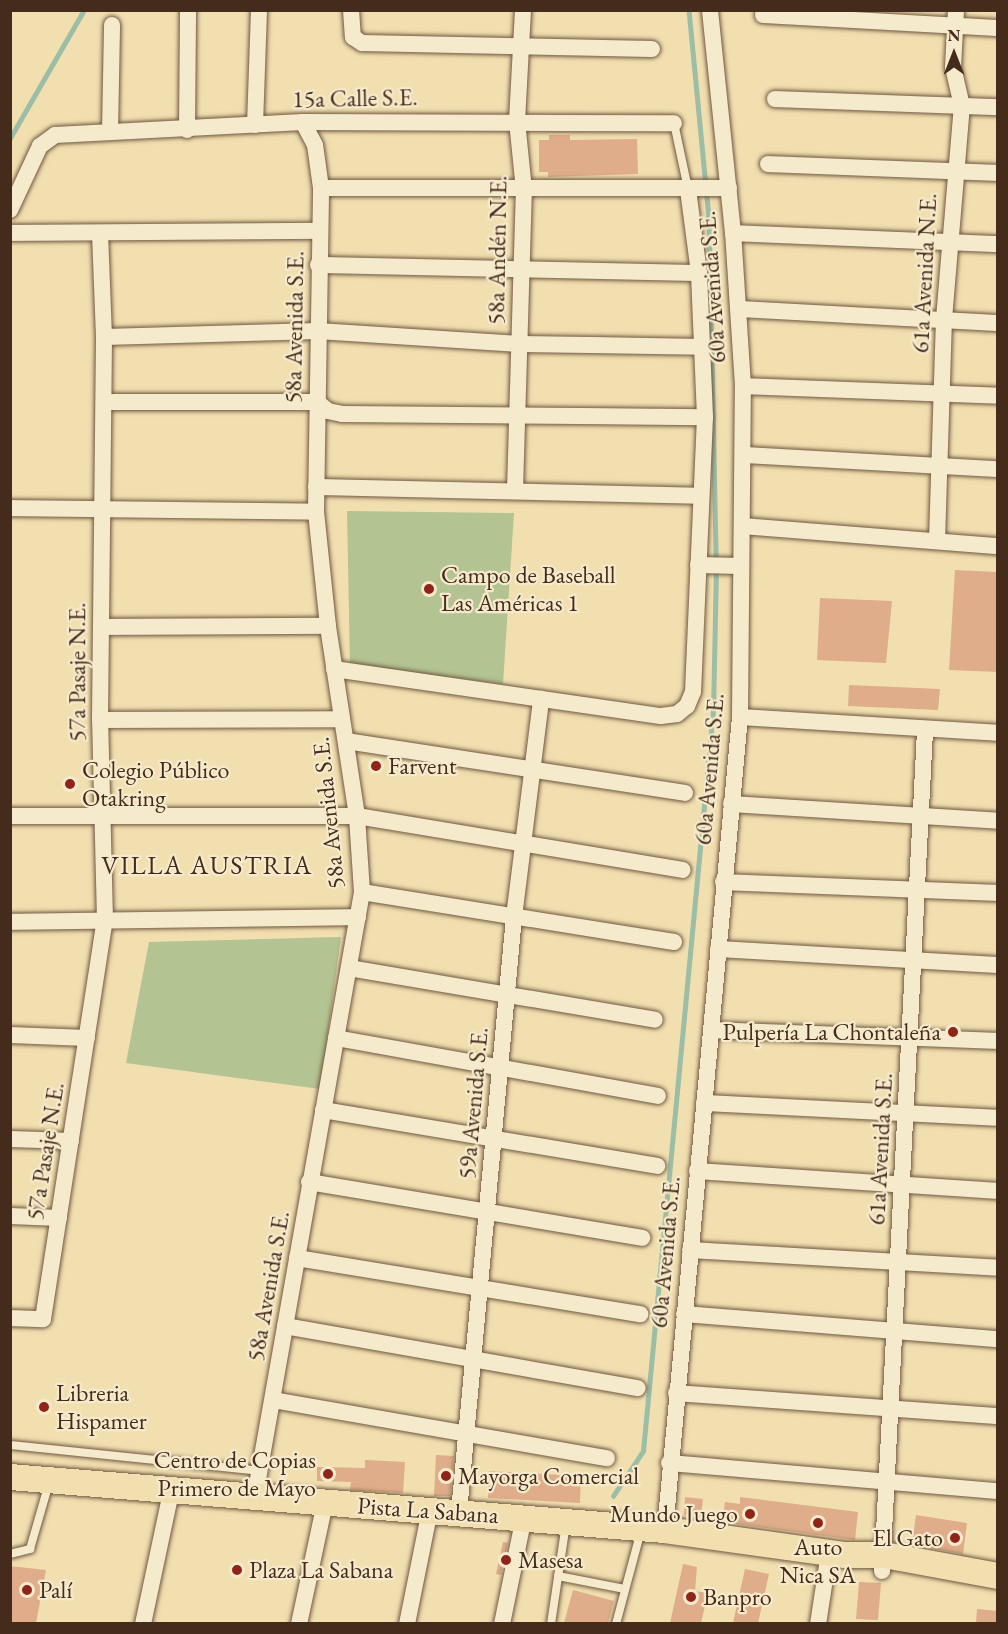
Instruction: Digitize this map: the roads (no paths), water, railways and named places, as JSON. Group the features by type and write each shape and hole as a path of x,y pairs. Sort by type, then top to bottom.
{"main road":[{"name":"Pista La Sabana","path":"10,1477 171,1492 255,1496 653,1529 837,1554 998,1591"},
{"name":"Pista La Sabana","path":"883,1563 998,1576"}],"street":[{"path":"187,130 188,10"},
{"path":"255,125 259,10"},
{"path":"351,10 353,37 362,43 652,49"},
{"name":"58a Andén N.E.","path":"515,490 524,190 517,121 523,10"},
{"name":"60a Avenida S.E.","path":"653,1529 669,1463 740,717 718,566 742,526 743,386 733,233 722,188 710,10"},
{"path":"762,15 955,18 998,28"},
{"name":"61a Avenida N.E.","path":"937,541 936,464 948,244 962,106 953,67 955,18"},
{"path":"111,132 112,26"},
{"path":"775,99 998,107"},
{"name":"15a Calle S.E.","path":"10,210 40,146 55,135 187,130 303,122 674,123"},
{"name":"58a Avenida S.E.","path":"255,1496 362,892 357,816 328,626 316,512 318,265 321,188 315,145 303,122"},
{"path":"768,164 998,173"},
{"path":"321,188 524,190 722,188"},
{"path":"334,669 661,716 677,714 687,706 693,692 718,566 701,496 705,417 703,347 691,188"},
{"path":"10,233 100,236 320,231"},
{"path":"733,233 948,244 998,244"},
{"name":"57a Pasaje N.E.","path":"10,1318 43,1319 105,920 100,720 104,337 100,236"},
{"path":"318,265 522,267 699,273"},
{"path":"739,309 998,323"},
{"path":"104,337 318,331 520,344 703,347"},
{"path":"743,386 998,396"},
{"path":"104,402 317,402 342,414 705,417"},
{"path":"744,455 998,469"},
{"path":"316,487 701,496"},
{"path":"10,508 316,512"},
{"path":"742,526 998,546"},
{"path":"101,627 328,626"},
{"name":"59a Avenida S.E.","path":"459,1512 514,917 541,699"},
{"path":"740,717 998,733"},
{"path":"100,720 342,719"},
{"name":"61a Avenida S.E.","path":"883,1563 925,729"},
{"path":"346,741 685,793"},
{"path":"731,804 998,821"},
{"path":"10,816 102,818 357,816 683,870"},
{"path":"723,882 998,893"},
{"path":"362,892 674,942"},
{"path":"10,922 358,917"},
{"path":"718,949 913,962 998,965"},
{"path":"349,968 655,1020"},
{"path":"711,1030 998,1041"},
{"path":"10,1035 87,1038"},
{"path":"336,1038 658,1096"},
{"path":"704,1103 998,1118"},
{"path":"323,1110 657,1166"},
{"path":"10,1138 71,1141"},
{"path":"697,1171 998,1191"},
{"path":"309,1182 642,1238"},
{"path":"10,1216 59,1218"},
{"path":"690,1250 998,1268"},
{"path":"297,1258 640,1314"},
{"path":"684,1314 895,1333 998,1339"},
{"path":"285,1326 638,1388"},
{"path":"676,1393 891,1411 998,1416"},
{"path":"273,1400 607,1458"},
{"path":"669,1463 998,1491"},
{"path":"143,1623 171,1492"},
{"path":"298,1623 325,1503"},
{"path":"407,1623 430,1510"},
{"path":"502,1623 524,1517"},
{"path":"818,1623 837,1554"}],"lane":[{"path":"674,123 691,188"},
{"path":"10,1445 260,1471"},
{"path":"10,1554 30,1549 49,1482"},
{"path":"551,1623 566,1521"},
{"path":"615,1623 625,1589 653,1529"},
{"path":"558,1576 625,1589"}],"waterway":[{"path":"10,138 84,10"},
{"path":"689,10 709,216 716,561"},
{"path":"613,1496 643,1451 713,711 716,569"}],"place":[{"name":"Campo de Baseball Las Américas 1","path":"429,589"},
{"name":"Farvent","path":"376,766"},
{"name":"Colegio Público Otakring","path":"70,784"},
{"name":"Pulpería La Chontaleña","path":"953,1032"},
{"name":"Libreria Hispamer","path":"44,1407"},
{"name":"Centro de Copias Primero de Mayo","path":"328,1474"},
{"name":"Mayorga Comercial","path":"446,1476"},
{"name":"Mundo Juego","path":"750,1514"},
{"name":"Auto Nica SA","path":"818,1523"},
{"name":"El Gato","path":"955,1538"},
{"name":"Masesa","path":"506,1560"},
{"name":"Plaza La Sabana","path":"237,1570"},
{"name":"Palí","path":"27,1590"},
{"name":"Banpro","path":"691,1597"}],"district":[{"name":"VILLA AUSTRIA","path":"207,866"}]}
